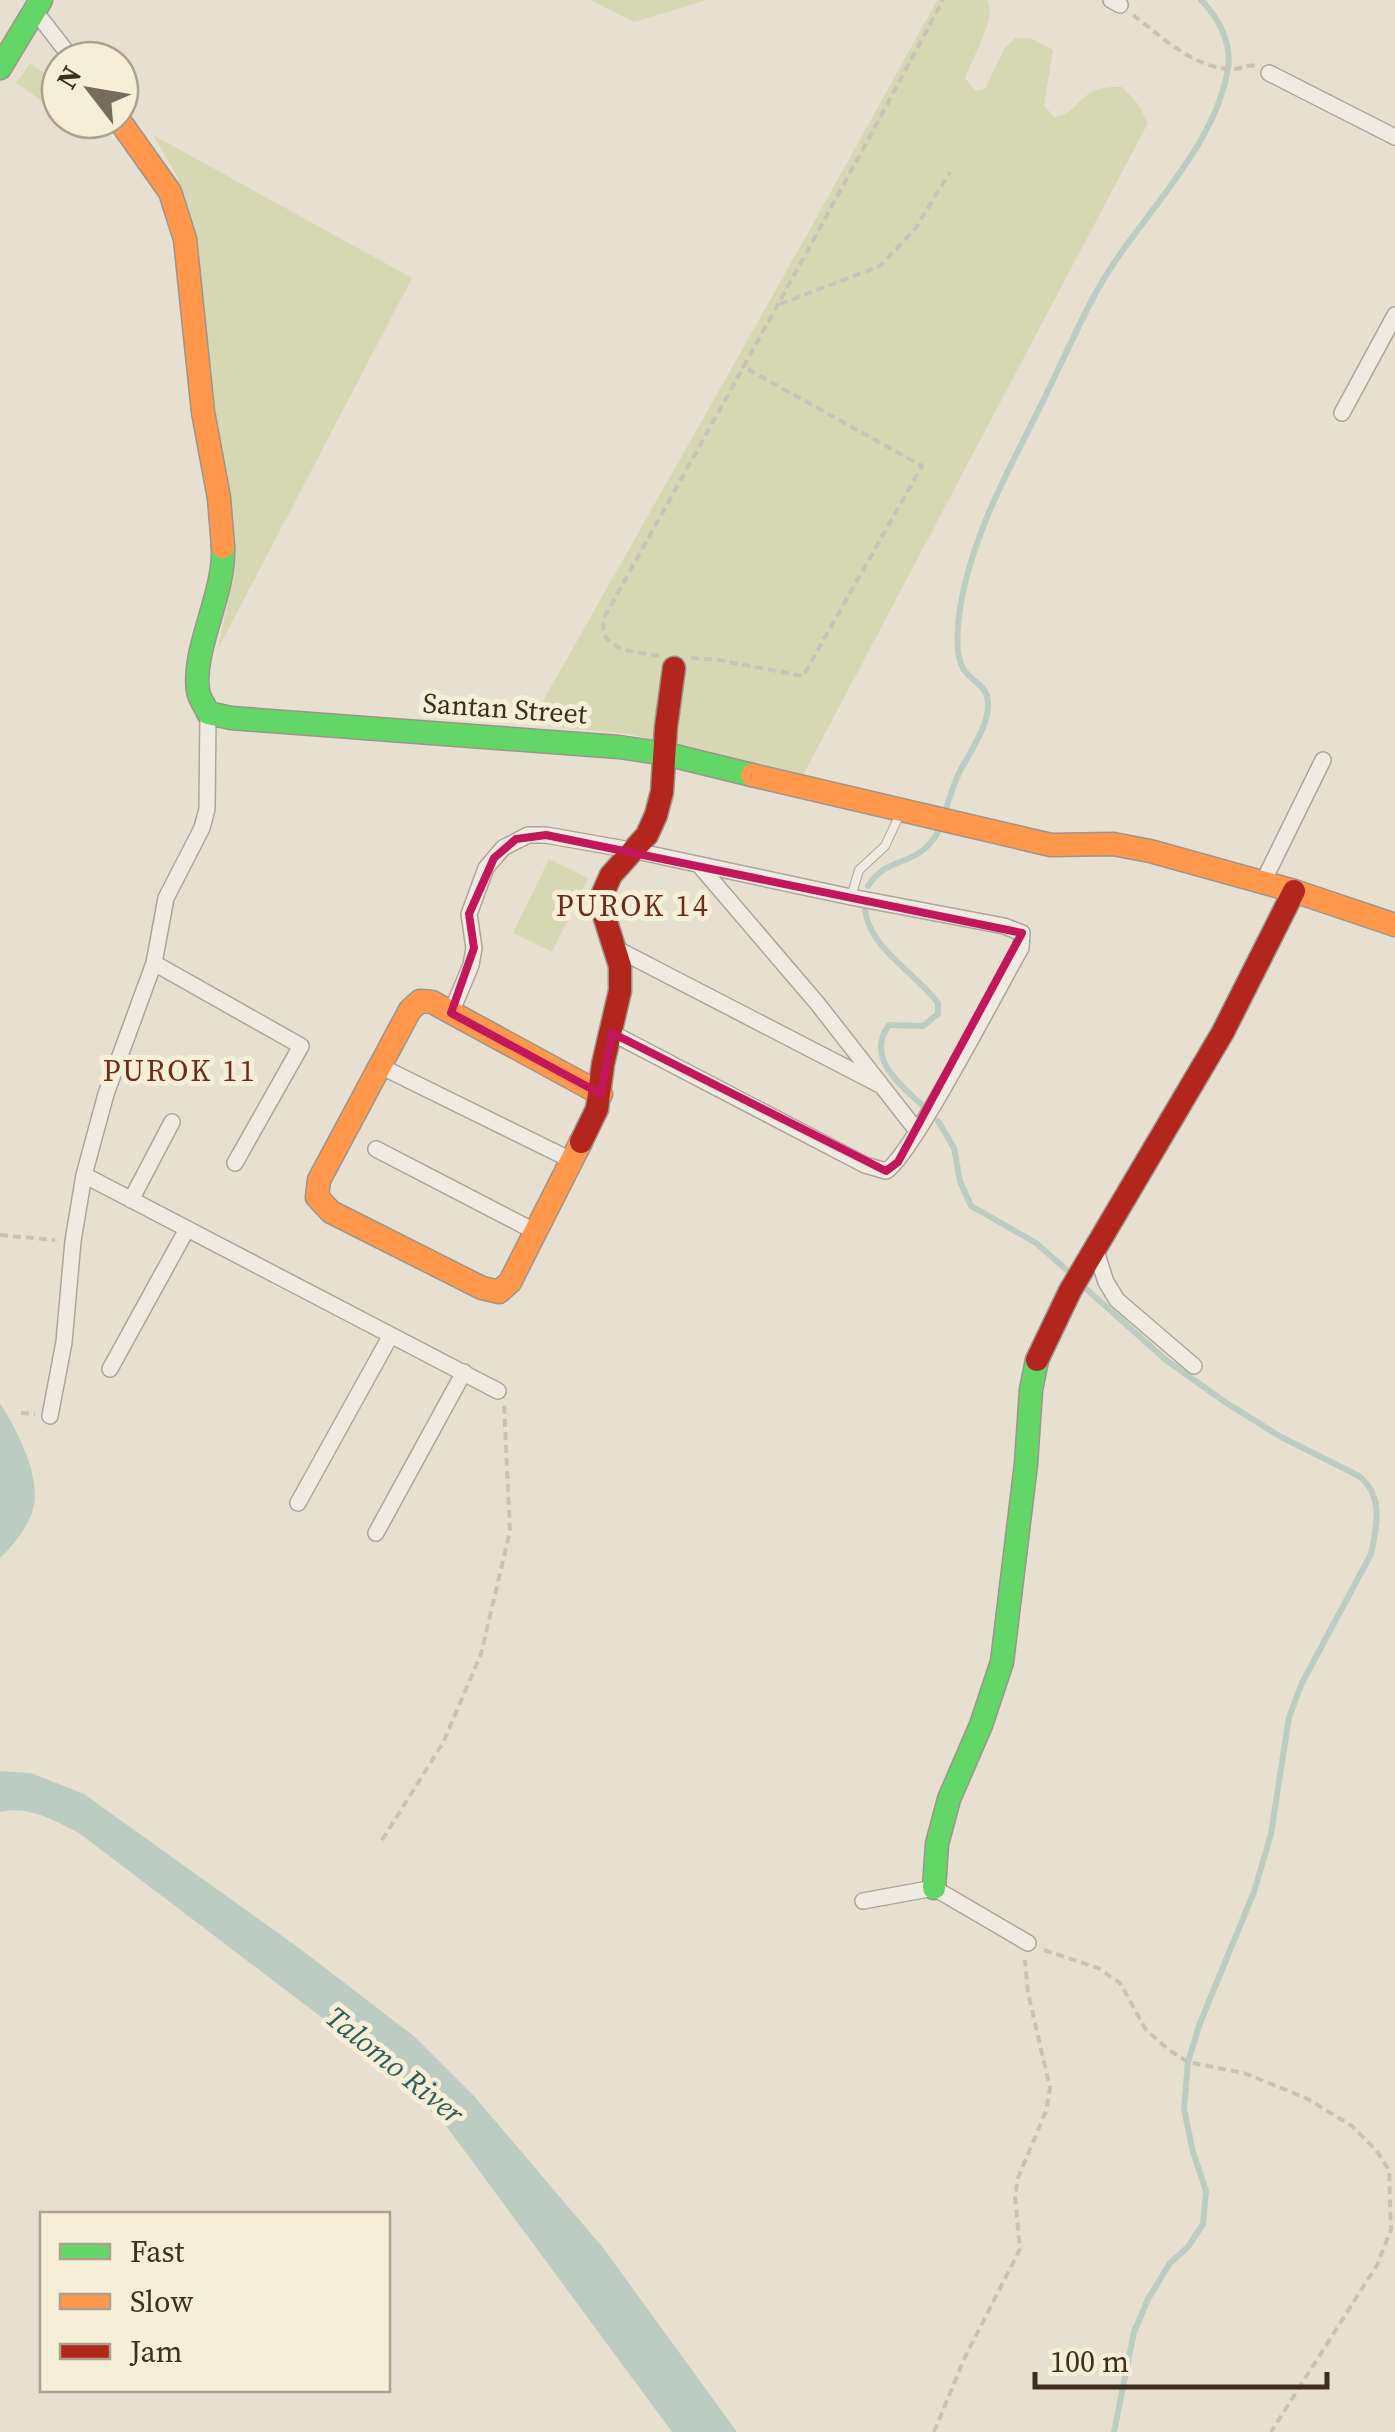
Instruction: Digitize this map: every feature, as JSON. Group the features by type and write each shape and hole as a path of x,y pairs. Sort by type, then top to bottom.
{"street":[{"path":"0,68 38,6 59,40"},
{"path":"1268,73 1395,137"},
{"path":"50,1416 64,1342 73,1241 84,1175 106,1094 154,963 166,898 202,828 207,809 208,713 202,705 197,679 221,580 219,498 203,412 186,240 170,192 133,140"},
{"path":"1342,412 1395,316"},
{"path":"601,1094 425,1000 415,1004 380,1066 319,1180 317,1197 322,1205 491,1292 498,1292 510,1282 591,1126 601,1094 601,1074 621,985 616,949 604,920 603,890 615,871 636,851 652,826 661,800 674,668"},
{"name":"Santan Street","path":"208,713 666,754 900,813 1051,845 1113,844 1263,882 1395,924"},
{"path":"1263,882 1322,760"},
{"path":"451,1012 471,965 474,948 469,914 486,868 504,848 528,835 636,851 1004,926 1022,933 1021,948 917,1131 891,1169 880,1171 612,1033"},
{"path":"699,865 772,948 917,1131"},
{"path":"934,1888 942,1821 1002,1662 1038,1356 1052,1323 1222,1032 1294,891"},
{"path":"616,949 884,1087"},
{"path":"154,963 301,1046 235,1163"},
{"path":"380,1066 573,1161"},
{"path":"131,1200 172,1122"},
{"path":"376,1149 536,1232"},
{"path":"84,1175 498,1391"},
{"path":"110,1369 187,1229"},
{"path":"1095,1248 1116,1300 1194,1366"},
{"path":"298,1502 390,1334"},
{"path":"376,1532 464,1372"},
{"path":"863,1901 934,1888 1028,1944"}],"lane":[{"path":"851,897 859,870 885,846 900,813"}],"path":[{"path":"742,366 922,466 803,676 693,658 674,668 659,656 612,646 601,629 605,616 742,366 780,304 944,0"},
{"path":"1116,3 1186,54 1228,69 1252,64 1268,73"},
{"path":"780,304 880,266 915,228 950,172"},
{"path":"0,1234 73,1241"},
{"path":"382,1840 443,1743 481,1654 510,1531 505,1405 498,1391"},
{"path":"934,2432 965,2358 1020,2249 1015,2197 1018,2178 1046,2111 1050,2088 1028,1993 1024,1960 1028,1944 1098,1968 1120,1984 1146,2030 1188,2062 1244,2072 1306,2098 1337,2117 1376,2150 1389,2170 1390,2230 1376,2265 1271,2432"}],"highlighted area":[{"path":"546,835 1022,933 898,1162 886,1171 612,1033 601,1094 451,1013 474,948 469,914 494,858 516,839"}],"green space":[{"path":"591,0 707,0 634,22"},
{"path":"937,0 987,0 987,26 965,78 975,91 985,89 1004,49 1015,38 1030,38 1053,50 1044,105 1054,117 1071,110 1096,90 1122,87 1148,123 801,779 629,734 530,724 786,272"},
{"path":"30,63 40,70 40,99 16,83"},
{"path":"153,135 412,278 218,649 230,591 234,534 213,410 195,234 177,176"},
{"path":"549,859 588,878 552,952 513,933"}],"water":[{"path":"0,1403 29,1461 35,1498 27,1523 0,1558"},
{"name":"Talomo River","path":"0,1771 31,1773 84,1794 303,1951 415,2037 474,2096 604,2249 737,2432 672,2432 447,2127 387,2067 79,1833 31,1812 0,1812"}],"waterway":[{"path":"946,809 960,771 983,729 988,707 985,692 960,662 958,646 960,608 979,537 1094,296 1190,158 1220,99 1228,68 1228,49 1218,22 1201,0"},
{"path":"868,886 884,869 921,852 938,832"},
{"path":"865,908 868,922 883,947 938,1003 938,1014 923,1026 889,1025 881,1048 888,1070 922,1105"},
{"path":"938,1121 954,1148 960,1181 971,1206 1036,1243 1068,1271"},
{"path":"1084,1287 1166,1360 1225,1402 1281,1437 1359,1476 1372,1493 1377,1512 1371,1554 1302,1683 1289,1717 1271,1834 1254,1892 1188,2062 1184,2109 1206,2191 1203,2224 1188,2247 1170,2263 1148,2299 1134,2332 1114,2432"}],"traffic: fast":[{"path":"0,68 41,0"},
{"path":"223,547 219,584 197,674 199,694 208,713 231,718 619,747 752,775"},
{"path":"934,1888 937,1844 949,1799 981,1725 1002,1662 1037,1360"}],"traffic: slow":[{"path":"133,140 170,192 185,239 203,412 219,498 223,547"},
{"path":"752,775 1051,845 1113,844 1150,851 1294,891 1395,925"},
{"path":"581,1142 510,1282 499,1292 482,1288 331,1212 317,1197 319,1180 410,1010 420,1001 432,1002 601,1094"}],"traffic: jam":[{"path":"581,1142 597,1109 620,991 620,966 603,912 603,893 611,875 647,835 656,815 662,792 674,668"},
{"path":"1037,1360 1070,1291 1223,1032 1294,891"}],"district":[{"name":"PUROK 14","path":"633,905"},
{"name":"PUROK 11","path":"180,1070"}]}
